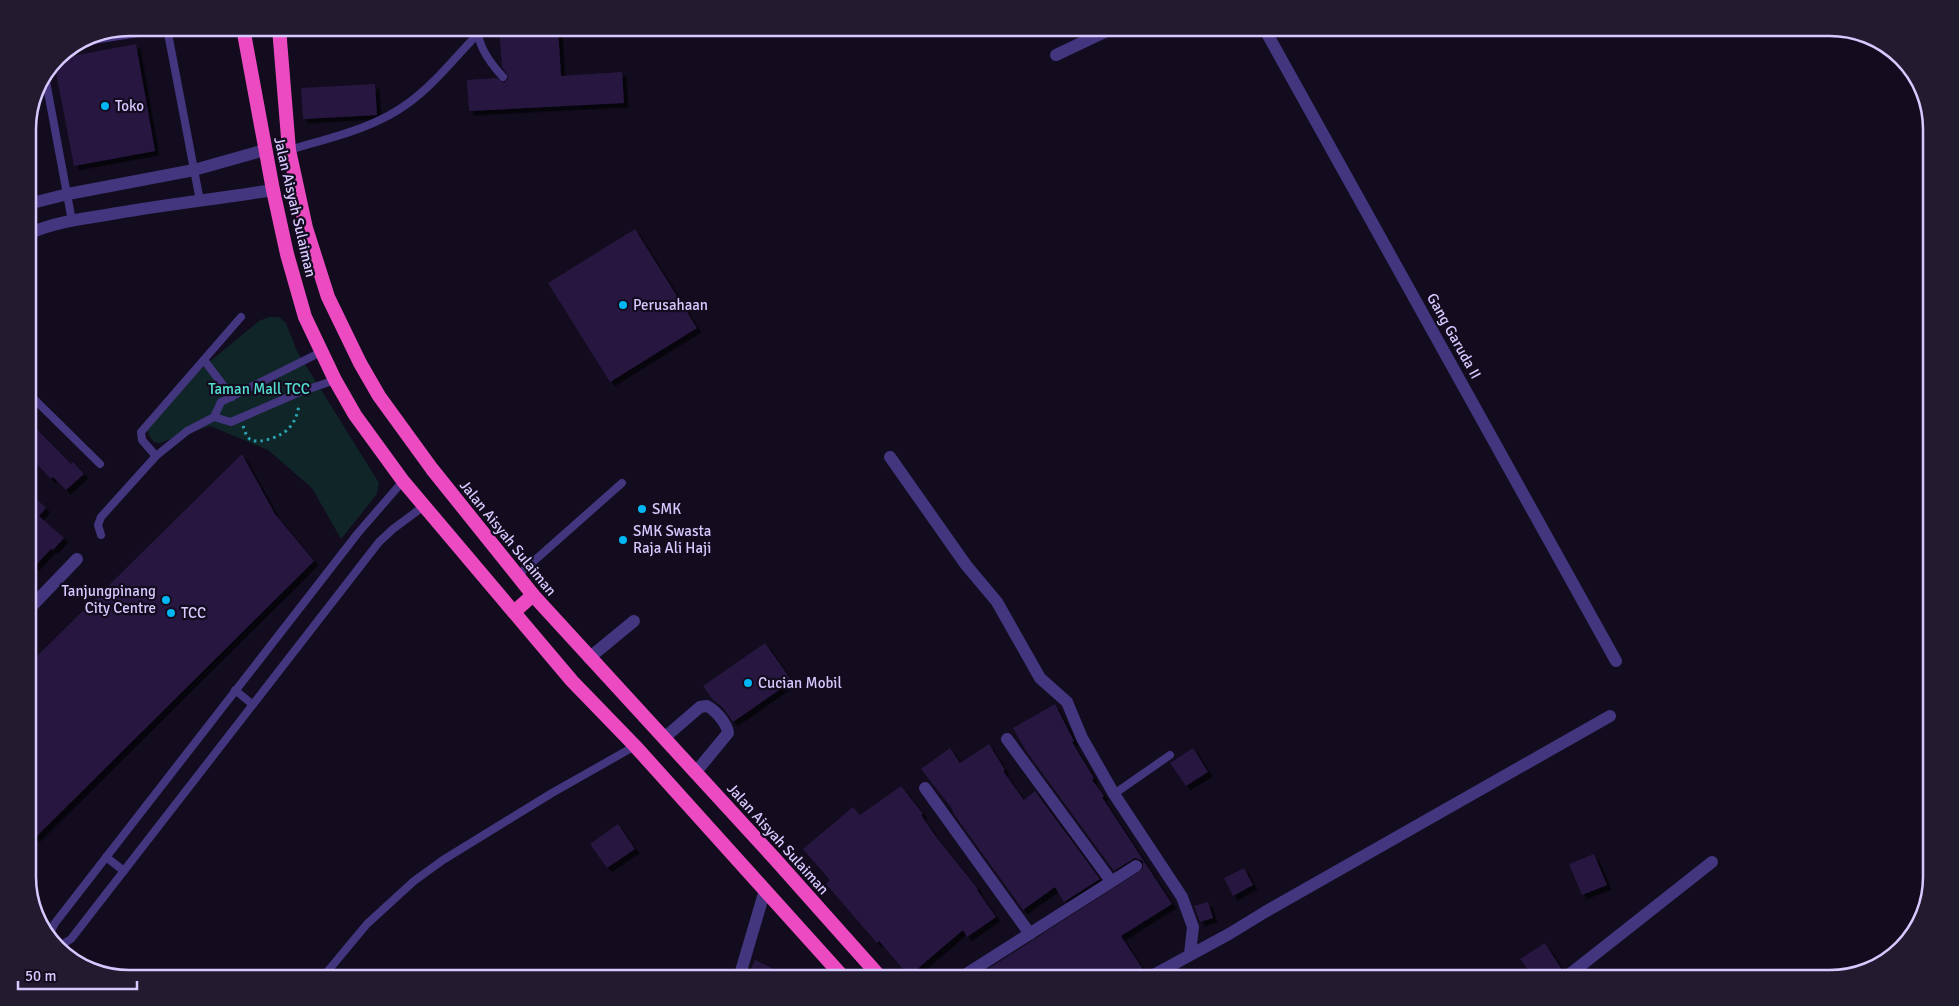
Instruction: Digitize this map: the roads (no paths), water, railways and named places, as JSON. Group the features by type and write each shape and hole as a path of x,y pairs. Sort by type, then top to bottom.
{"highway":[{"name":"Jalan Aisyah Sulaiman","path":"245,36 273,190 305,317 335,380 355,415 403,481 572,680 636,746 837,970"},
{"name":"Jalan Aisyah Sulaiman","path":"280,36 289,150 306,228 325,289 343,331 380,396 410,440 517,576 875,970"},
{"path":"514,612 533,594"}],"street":[{"path":"1056,55 1093,36"},
{"name":"Gang Garuda II","path":"1268,36 1616,661"},
{"path":"36,202 194,170 266,150"},
{"path":"36,231 72,221 131,210 273,190"},
{"path":"890,457 966,565 997,602 1040,678 1067,702 1082,738 1114,794 1182,896 1187,907 1193,934 1190,954"},
{"path":"36,602 77,559"},
{"path":"590,658 634,621"},
{"path":"664,738 700,707 707,706 711,708 726,725 728,733 695,773"},
{"path":"1162,970 1217,941 1610,716"},
{"path":"1007,740 1111,882"},
{"path":"925,788 1030,934"},
{"path":"1575,970 1712,862"},
{"path":"973,970 1136,866"},
{"path":"741,970 765,890"}],"lane":[{"path":"170,36 200,201"},
{"path":"289,150 360,128 393,114 423,91 473,36"},
{"path":"479,36 484,52 491,64 503,77"},
{"path":"47,86 72,221"},
{"path":"156,456 142,440 141,432 241,317"},
{"path":"101,535 98,529 99,520 156,456 178,437 214,416 221,402 321,352"},
{"path":"204,360 232,397"},
{"path":"214,416 231,422 300,392 335,380"},
{"path":"36,401 100,464"},
{"path":"52,928 358,533 403,481"},
{"path":"517,576 622,483"},
{"path":"64,943 71,939 379,542 424,506"},
{"path":"235,690 252,704"},
{"path":"329,970 367,924 414,881 443,860 552,793 636,746"},
{"path":"1114,794 1170,755"},
{"path":"106,857 124,870"}],"place":[{"name":"Toko","path":"105,106"},
{"name":"Perusahaan","path":"623,305"},
{"name":"SMK","path":"642,509"},
{"name":"SMK Swasta Raja Ali Haji","path":"623,540"},
{"name":"Tanjungpinang City Centre","path":"166,600"},
{"name":"TCC","path":"171,613"},
{"name":"Cucian Mobil","path":"748,683"}],"park label":[{"name":"Taman Mall TCC","path":"259,389"}]}
